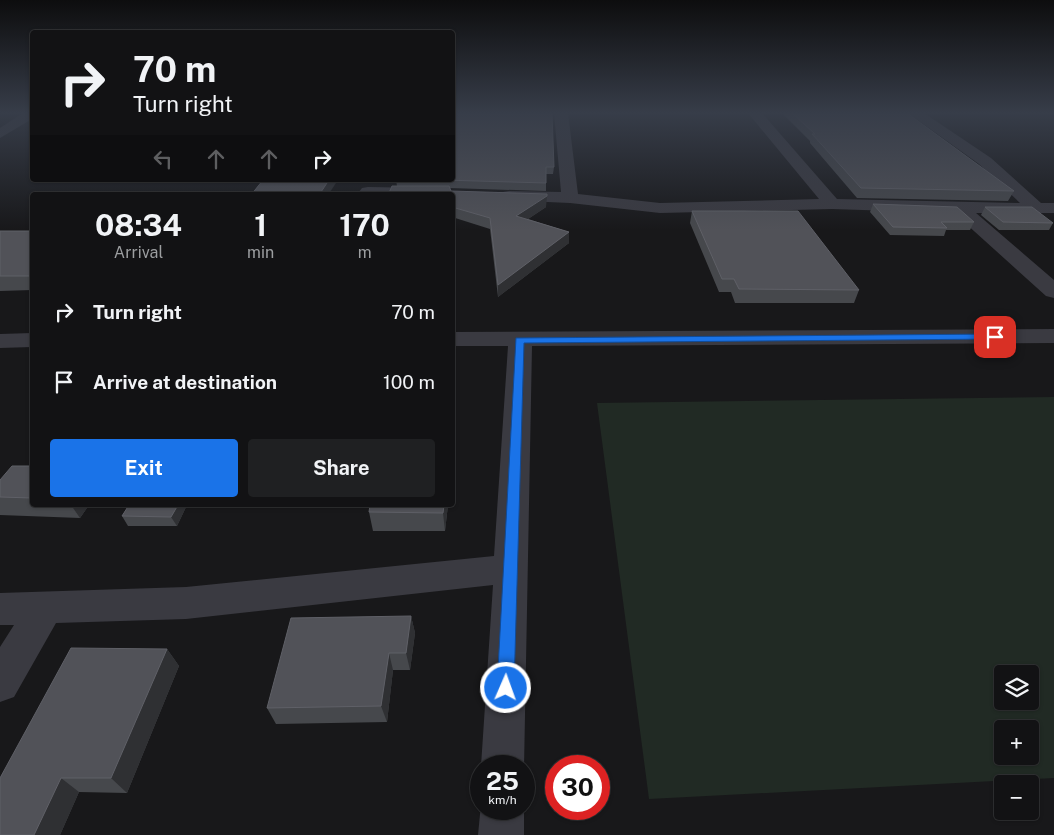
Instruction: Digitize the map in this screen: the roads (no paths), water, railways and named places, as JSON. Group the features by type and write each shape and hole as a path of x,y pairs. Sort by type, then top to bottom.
{"street":[{"path":"565,152 570,198"},
{"path":"788,152 832,204"},
{"path":"972,152 1045,208"},
{"path":"369,189 415,192"},
{"path":"493,195 570,198 660,208 832,204 959,208 1045,208"},
{"path":"959,208 1054,291"},
{"path":"455,339 1054,336"},
{"path":"0,341 30,340"},
{"path":"503,755 509,569 520,340"},
{"path":"0,609 186,603 509,569"},
{"path":"0,683 45,608"},
{"path":"501,835 502,820"}]}
